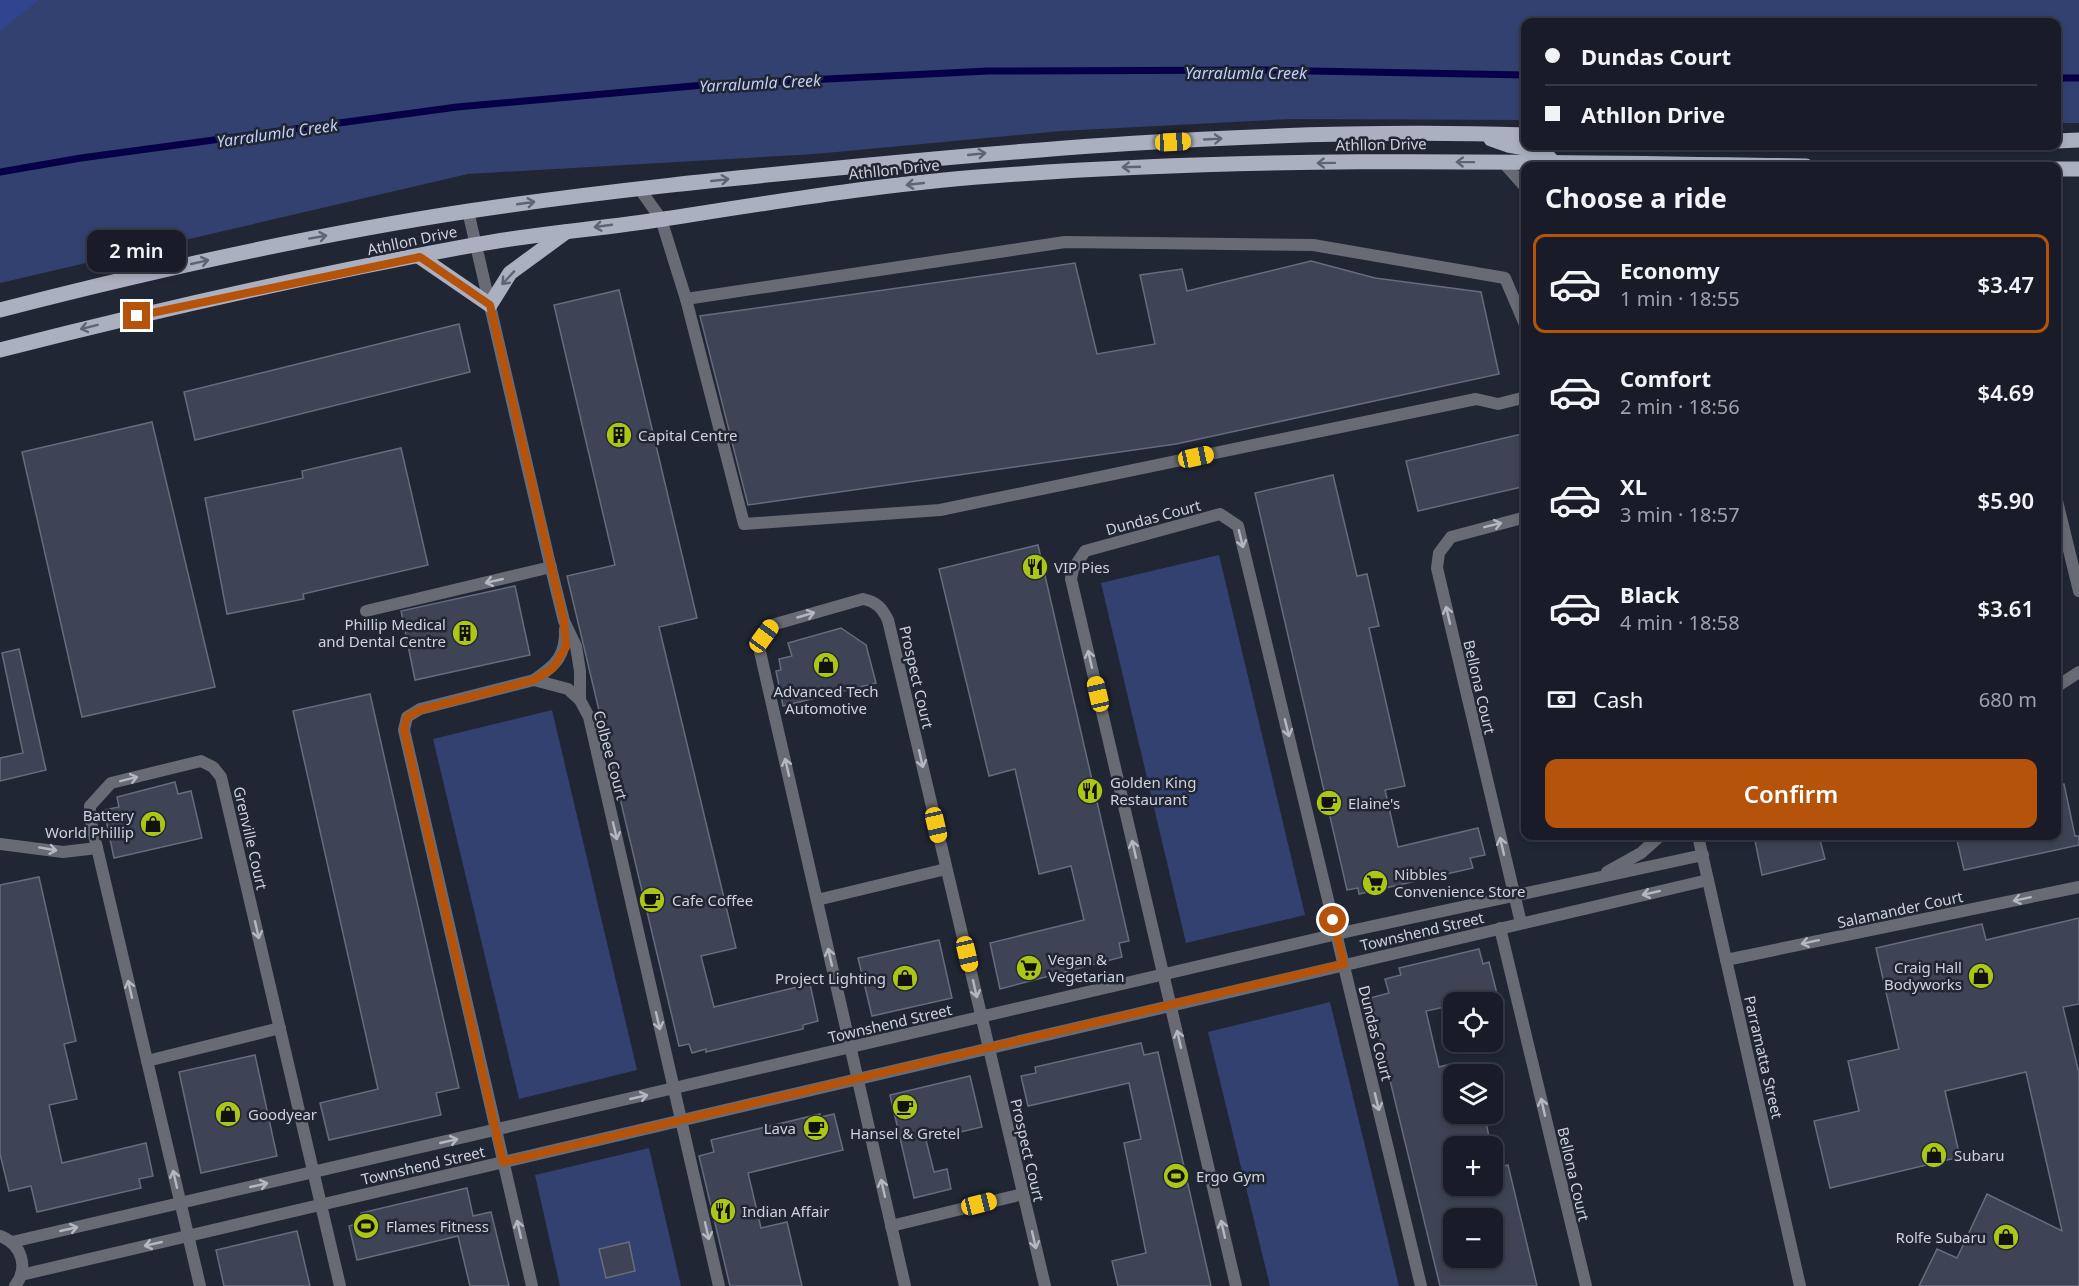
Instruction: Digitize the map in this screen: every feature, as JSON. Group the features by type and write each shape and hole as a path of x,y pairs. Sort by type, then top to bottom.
{"main road":[{"path":"1477,134 1521,147"},
{"name":"Athllon Drive","path":"0,310 260,248 468,211 639,188 986,153 1078,147 1267,136 1521,135"},
{"path":"2061,141 2079,140"},
{"path":"1537,150 1543,151 1552,162"},
{"name":"Athllon Drive","path":"0,350 233,294 475,245 662,219 749,204 999,175 1129,167 1396,162 1521,163"},
{"path":"2061,169 2079,169"},
{"path":"420,257 490,305 510,273 566,232"}],"street":[{"path":"1503,162 1521,182"},
{"path":"639,188 662,219 686,299 744,524 940,510 1476,399 1498,404 1521,398"},
{"path":"468,211 564,621 577,654 580,700"},
{"path":"686,299 1065,242 1313,245 1505,278 1521,315"},
{"name":"Dundas Court","path":"1236,1286 1071,579 1073,569 1085,551 1220,514 1238,526 1421,1286"},
{"path":"2061,517 2079,591"},
{"name":"Bellona Court","path":"1521,518 1451,537 1439,554 1437,568 1521,923"},
{"path":"366,611 551,567"},
{"name":"Prospect Court","path":"905,1286 758,644 772,625 863,599 873,601 882,608 888,620 1045,1286"},
{"path":"534,680 553,668 566,647 564,621"},
{"path":"2061,684 2079,672"},
{"name":"Colbee Court","path":"532,1286 404,730 407,717 420,710 534,680 558,684 568,689 580,700 589,717 719,1286"},
{"name":"Grenville Court","path":"200,1286 90,818 90,806 111,783 201,761 213,767 221,777 340,1286"},
{"name":"Townshend Street","path":"1601,875 1641,853 1656,840"},
{"name":"Parramatta Street","path":"1699,840 1800,1286"},
{"path":"0,844 63,852 97,848"},
{"name":"Townshend Street","path":"12,1242 1336,934 1601,875 1703,855"},
{"path":"817,900 946,868"},
{"name":"Townshend Street","path":"18,1280 321,1204 1708,880"},
{"name":"Salamander Court","path":"1726,960 2079,887"},
{"name":"Bellona Court","path":"1500,928 1586,1286"},
{"path":"147,1061 280,1028"},
{"path":"891,1226 1023,1194"},
{"path":"0,1236 12,1242 21,1257 18,1280"}],"shaded area":[{"path":"0,0 2079,0 2079,123 2061,123 2061,18 1521,18 1521,120 1291,119 1061,131 815,154 468,174 0,283"},
{"path":"0,0 39,0 0,31"},
{"path":"1219,555 1305,915 1186,943 1101,583"},
{"path":"552,710 637,1070 519,1099 433,739"},
{"path":"1330,1002 1399,1286 1270,1286 1208,1032"},
{"path":"649,1148 681,1286 560,1286 535,1175"}],"building":[{"path":"1311,261 1375,278 1481,292 1499,374 1176,444 748,505 700,316 1075,263 1097,354 1155,344 1140,275 1182,269 1187,291"},
{"path":"619,290 697,618 659,627 736,948 701,956 714,1007 810,984 818,1021 803,1025 803,1029 706,1052 706,1049 692,1053 689,1044 679,1046 567,576 615,565 554,305"},
{"path":"459,324 470,372 195,440 184,392"},
{"path":"152,422 215,687 82,717 22,452"},
{"path":"1521,434 1521,487 1418,511 1406,461"},
{"path":"401,448 428,565 303,594 304,599 227,614 205,498 303,478 302,471"},
{"path":"1333,475 1357,576 1367,574 1379,626 1369,628 1405,786 1385,790 1398,847 1478,828 1485,855 1470,858 1473,868 1359,894 1358,888 1347,890 1255,493"},
{"path":"1038,545 1129,941 1119,943 1122,957 1000,989 990,943 1084,920 1071,866 1039,874 1015,769 989,776 939,569"},
{"name":"Phillip Medical and Dental Centre","path":"515,586 530,655 415,680 401,611"},
{"name":"Advanced Tech Automotive","path":"841,628 866,645 876,683 783,706 776,671 781,670 779,659 792,656 788,643"},
{"path":"19,649 46,770 0,781 0,758 23,753 2,653"},
{"path":"370,694 459,1088 436,1093 441,1115 329,1140 320,1103 378,1089 293,711"},
{"name":"Battery World Phillip","path":"175,782 178,794 191,791 202,838 114,858 104,810 119,807 117,797"},
{"path":"2061,784 2064,784 2075,836 2079,836 2079,845 1964,870 1957,840 2061,840"},
{"path":"1755,840 1820,840 1825,859 1762,875"},
{"path":"39,877 76,1041 64,1044 77,1099 49,1105 62,1163 146,1143 153,1176 139,1179 141,1188 37,1212 31,1186 9,1191 0,1154 0,885"},
{"path":"2079,918 2079,1004 2063,1007 2079,1073 2079,1286 1919,1286 1937,1249 1957,1258 1987,1194 2062,1231 2026,1072 1945,1091 1960,1157 1830,1188 1814,1121 1859,1111 1848,1061 1899,1049 1876,948 1982,924 1986,940"},
{"name":"Project Lighting","path":"939,940 952,998 872,1016 858,958"},
{"path":"1479,949 1483,964 1489,962 1496,992 1443,992 1443,1007 1426,1011 1439,1067 1443,1066 1443,1124 1486,1124 1489,1136 1443,1136 1443,1196 1503,1196 1503,1166 1508,1165 1537,1286 1440,1286 1370,998 1389,993 1385,979 1401,975 1399,968"},
{"path":"1141,1043 1144,1055 1158,1052 1211,1286 1118,1286 1112,1261 1146,1253 1124,1143 1141,1139 1129,1083 1028,1106 1021,1076 1036,1073 1035,1067"},
{"name":"Goodyear","path":"255,1055 277,1156 201,1173 179,1072"},
{"path":"970,1076 982,1127 926,1140 934,1172 947,1169 951,1189 914,1198 890,1095"},
{"path":"820,1114 821,1117 834,1114 843,1150 748,1173 761,1228 787,1222 802,1286 730,1286 699,1156 714,1152 711,1140"},
{"path":"467,1188 473,1216 491,1212 509,1286 470,1286 458,1236 357,1260 349,1226 363,1222 361,1213"},
{"path":"297,1231 310,1286 224,1286 216,1250"},
{"path":"629,1242 635,1271 606,1278 599,1249"}],"waterway":[{"name":"Yarralumla Creek","path":"0,172 81,158 457,107 704,85 988,71 1263,70 1521,75"},
{"name":"Yarralumla Creek","path":"2061,78 2079,78"}],"place":[{"name":"Capital Centre","path":"619,435"},
{"name":"VIP Pies","path":"1035,567"},
{"name":"Phillip Medical and Dental Centre","path":"465,633"},
{"name":"Advanced Tech Automotive","path":"826,665"},
{"name":"Golden King Restaurant","path":"1090,791"},
{"name":"Elaine's","path":"1329,803"},
{"name":"Battery World Phillip","path":"153,824"},
{"name":"Nibbles Convenience Store","path":"1375,883"},
{"name":"Cafe Coffee","path":"652,900"},
{"name":"Vegan & Vegetarian","path":"1029,968"},
{"name":"Craig Hall Bodyworks","path":"1981,976"},
{"name":"Project Lighting","path":"905,978"},
{"name":"Hansel & Gretel","path":"905,1107"},
{"name":"Goodyear","path":"228,1114"},
{"name":"Lava","path":"816,1128"},
{"name":"Subaru","path":"1934,1155"},
{"name":"Ergo Gym","path":"1176,1176"},
{"name":"Indian Affair","path":"723,1211"},
{"name":"Flames Fitness","path":"366,1226"},
{"name":"Rolfe Subaru","path":"2006,1237"}],"route":[{"path":"137,316 261,288 420,257 432,263 468,292 490,305 564,621 566,647 553,668 534,680 420,710 407,717 404,730 503,1162 1344,964 1333,920"}]}
